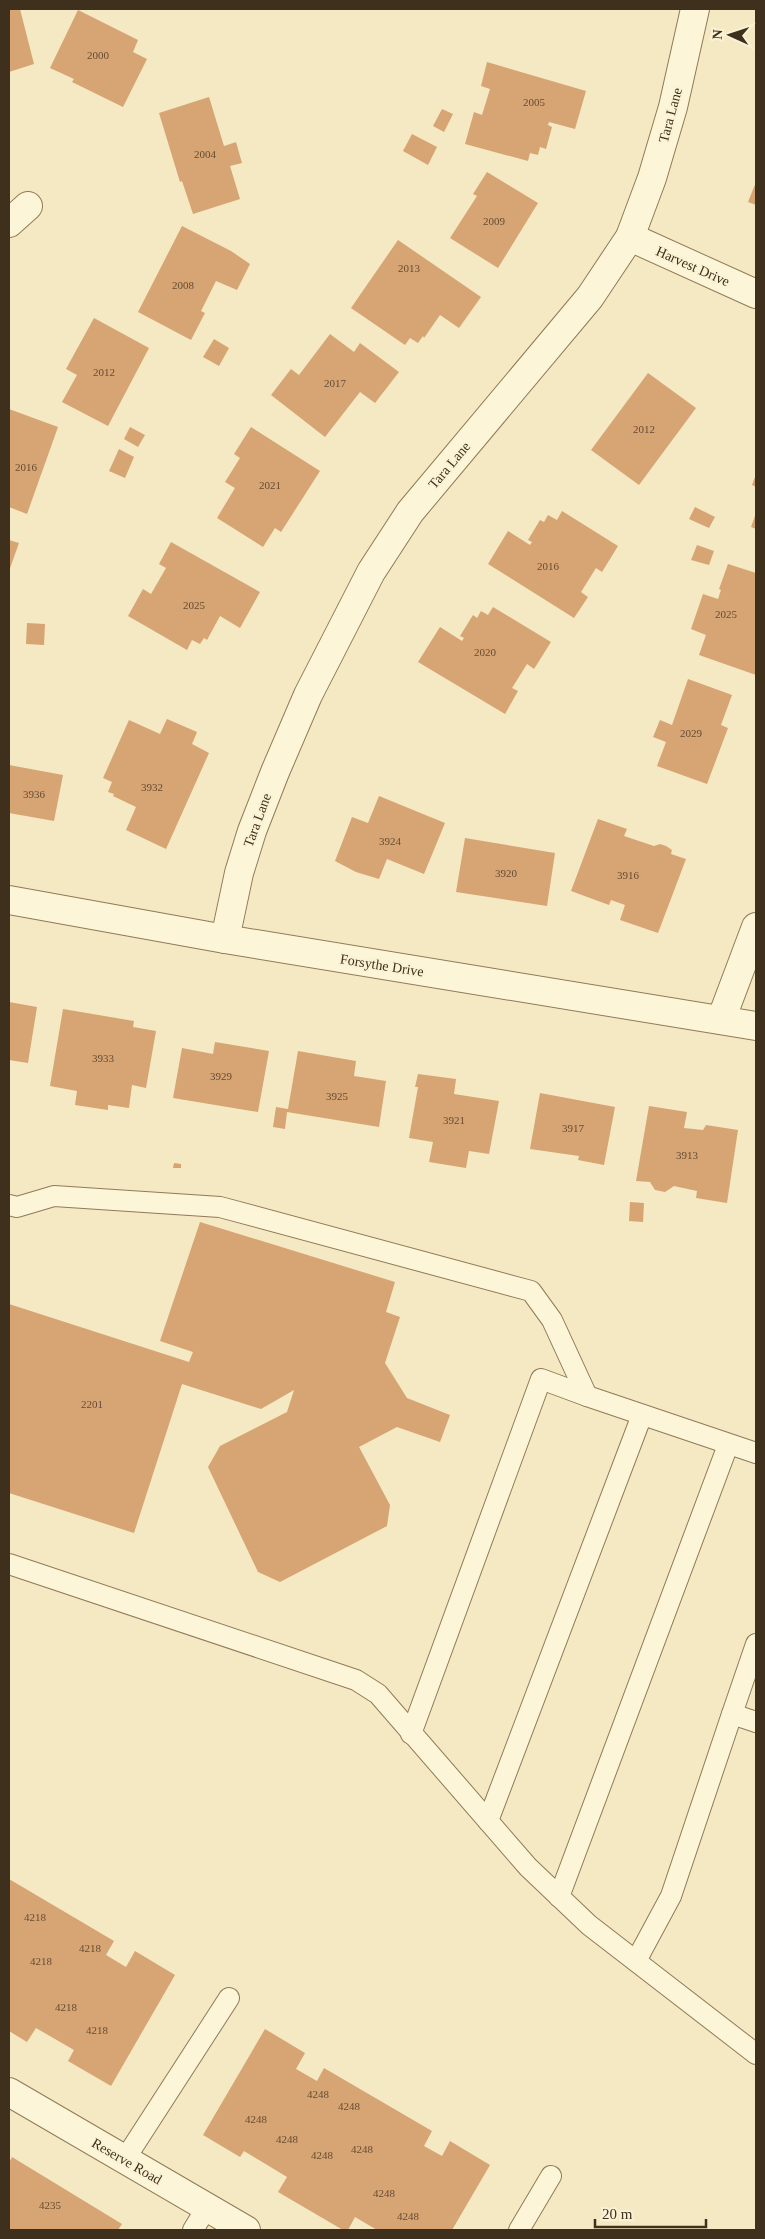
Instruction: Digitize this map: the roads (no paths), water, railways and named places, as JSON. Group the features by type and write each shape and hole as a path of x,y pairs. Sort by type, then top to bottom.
{"street":[{"name":"Tara Lane","path":"225,939 239,873 252,831 275,772 308,695 371,572 410,512 590,297 630,237 652,178 673,107 695,9"},
{"name":"Harvest Drive","path":"630,237 756,294"},
{"name":"Forsythe Drive","path":"9,900 225,939 756,1026"},
{"path":"722,1020 756,927"},
{"name":"Reserve Road","path":"9,2092 246,2230"}],"lane":[{"path":"12,1207 54,1196 220,1207 531,1291 552,1320 587,1396"},
{"path":"412,1734 541,1379 728,1445 756,1453"},
{"path":"488,1821 642,1415"},
{"path":"559,1897 728,1445"},
{"path":"9,1564 356,1680 378,1694 528,1867 559,1897 589,1925 756,2054"},
{"path":"636,1961 671,1896 756,1644"},
{"path":"732,1714 756,1722"},
{"path":"124,2159 229,1998"},
{"path":"519,2230 551,2176"},
{"path":"193,2230 207,2208"}]}
